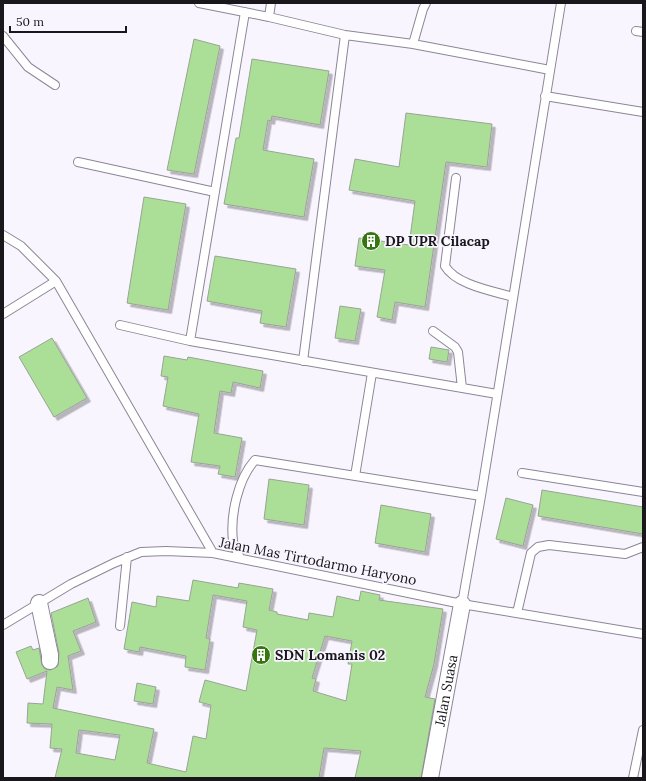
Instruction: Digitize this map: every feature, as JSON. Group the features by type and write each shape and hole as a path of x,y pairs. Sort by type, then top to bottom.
{"street":[{"path":"39,603 50,661"},
{"name":"Jalan Suasa","path":"430,778 462,604"}],"lane":[{"path":"199,3 269,17 345,35 413,44 550,70"},
{"path":"269,17 271,3"},
{"path":"413,44 426,3"},
{"path":"462,604 561,3"},
{"path":"190,341 245,12"},
{"path":"303,361 345,35"},
{"path":"3,36 28,67 55,85"},
{"path":"546,96 643,112"},
{"path":"78,162 216,192"},
{"path":"456,178 445,266 450,274 458,279 513,297"},
{"path":"3,235 21,246 56,281 213,553"},
{"path":"3,314 56,281"},
{"path":"120,325 190,341 497,394"},
{"path":"433,331 455,347 458,352 462,388"},
{"path":"355,476 372,373"},
{"path":"240,558 233,542 233,522 239,491 248,468 255,460 481,496"},
{"path":"522,473 643,492"},
{"path":"517,613 531,553 538,547 549,545 625,554 643,547"},
{"name":"Jalan Mas Tirtodarmo Haryono","path":"3,625 71,584 127,557 141,552 166,551 213,553 462,604 643,634"},
{"path":"120,626 127,557"},
{"path":"633,778 643,730"}],"building":[{"path":"194,39 220,46 194,174 167,170"},
{"path":"252,59 329,71 320,125 272,116 271,121 268,120 263,150 314,159 304,217 224,204 236,138 239,138"},
{"path":"406,113 492,124 487,167 446,162 425,307 395,302 392,320 377,317 385,270 355,266 359,238 409,245 415,201 349,190 355,159 399,167"},
{"path":"144,197 186,204 168,310 127,303"},
{"path":"215,256 296,269 286,327 260,323 262,311 207,301"},
{"path":"340,306 361,309 355,341 335,338"},
{"path":"52,338 87,398 54,417 19,357"},
{"path":"431,347 449,350 447,362 429,359"},
{"path":"164,356 187,360 188,357 263,371 260,388 233,382 231,393 220,391 214,433 242,438 235,477 218,474 220,466 191,462 199,414 163,406 168,377 161,376"},
{"path":"269,479 309,485 304,525 264,519"},
{"path":"542,490 643,507 643,534 538,516"},
{"path":"506,498 533,505 523,546 496,539"},
{"path":"381,505 431,514 425,552 375,543"},
{"path":"193,580 238,588 239,583 273,589 269,610 277,612 277,614 308,620 309,613 333,617 337,596 359,601 361,591 380,595 379,600 443,609 434,664 425,697 435,699 421,778 355,778 361,751 324,748 319,778 55,778 62,749 50,748 52,724 27,723 28,703 43,704 47,671 27,679 16,652 31,646 33,650 39,648 42,665 45,669 50,670 58,666 59,653 51,613 88,598 96,622 73,631 81,651 68,656 73,690 57,687 53,708 154,729 147,763 186,772 193,736 206,739 211,705 199,702 205,680 246,691 257,630 243,627 247,601 213,595 206,638 210,639 205,670 185,667 186,656 140,647 139,652 124,649 132,602 156,607 157,596 189,601","holes":["325,636 352,641 348,664 352,664 346,701 313,691 316,679 312,678","79,730 120,735 115,760 76,753"]},
{"path":"137,683 156,687 153,704 134,701"}],"place":[{"name":"DP UPR Cilacap","path":"371,241"},
{"name":"SDN Lomanis 02","path":"261,655"}]}
